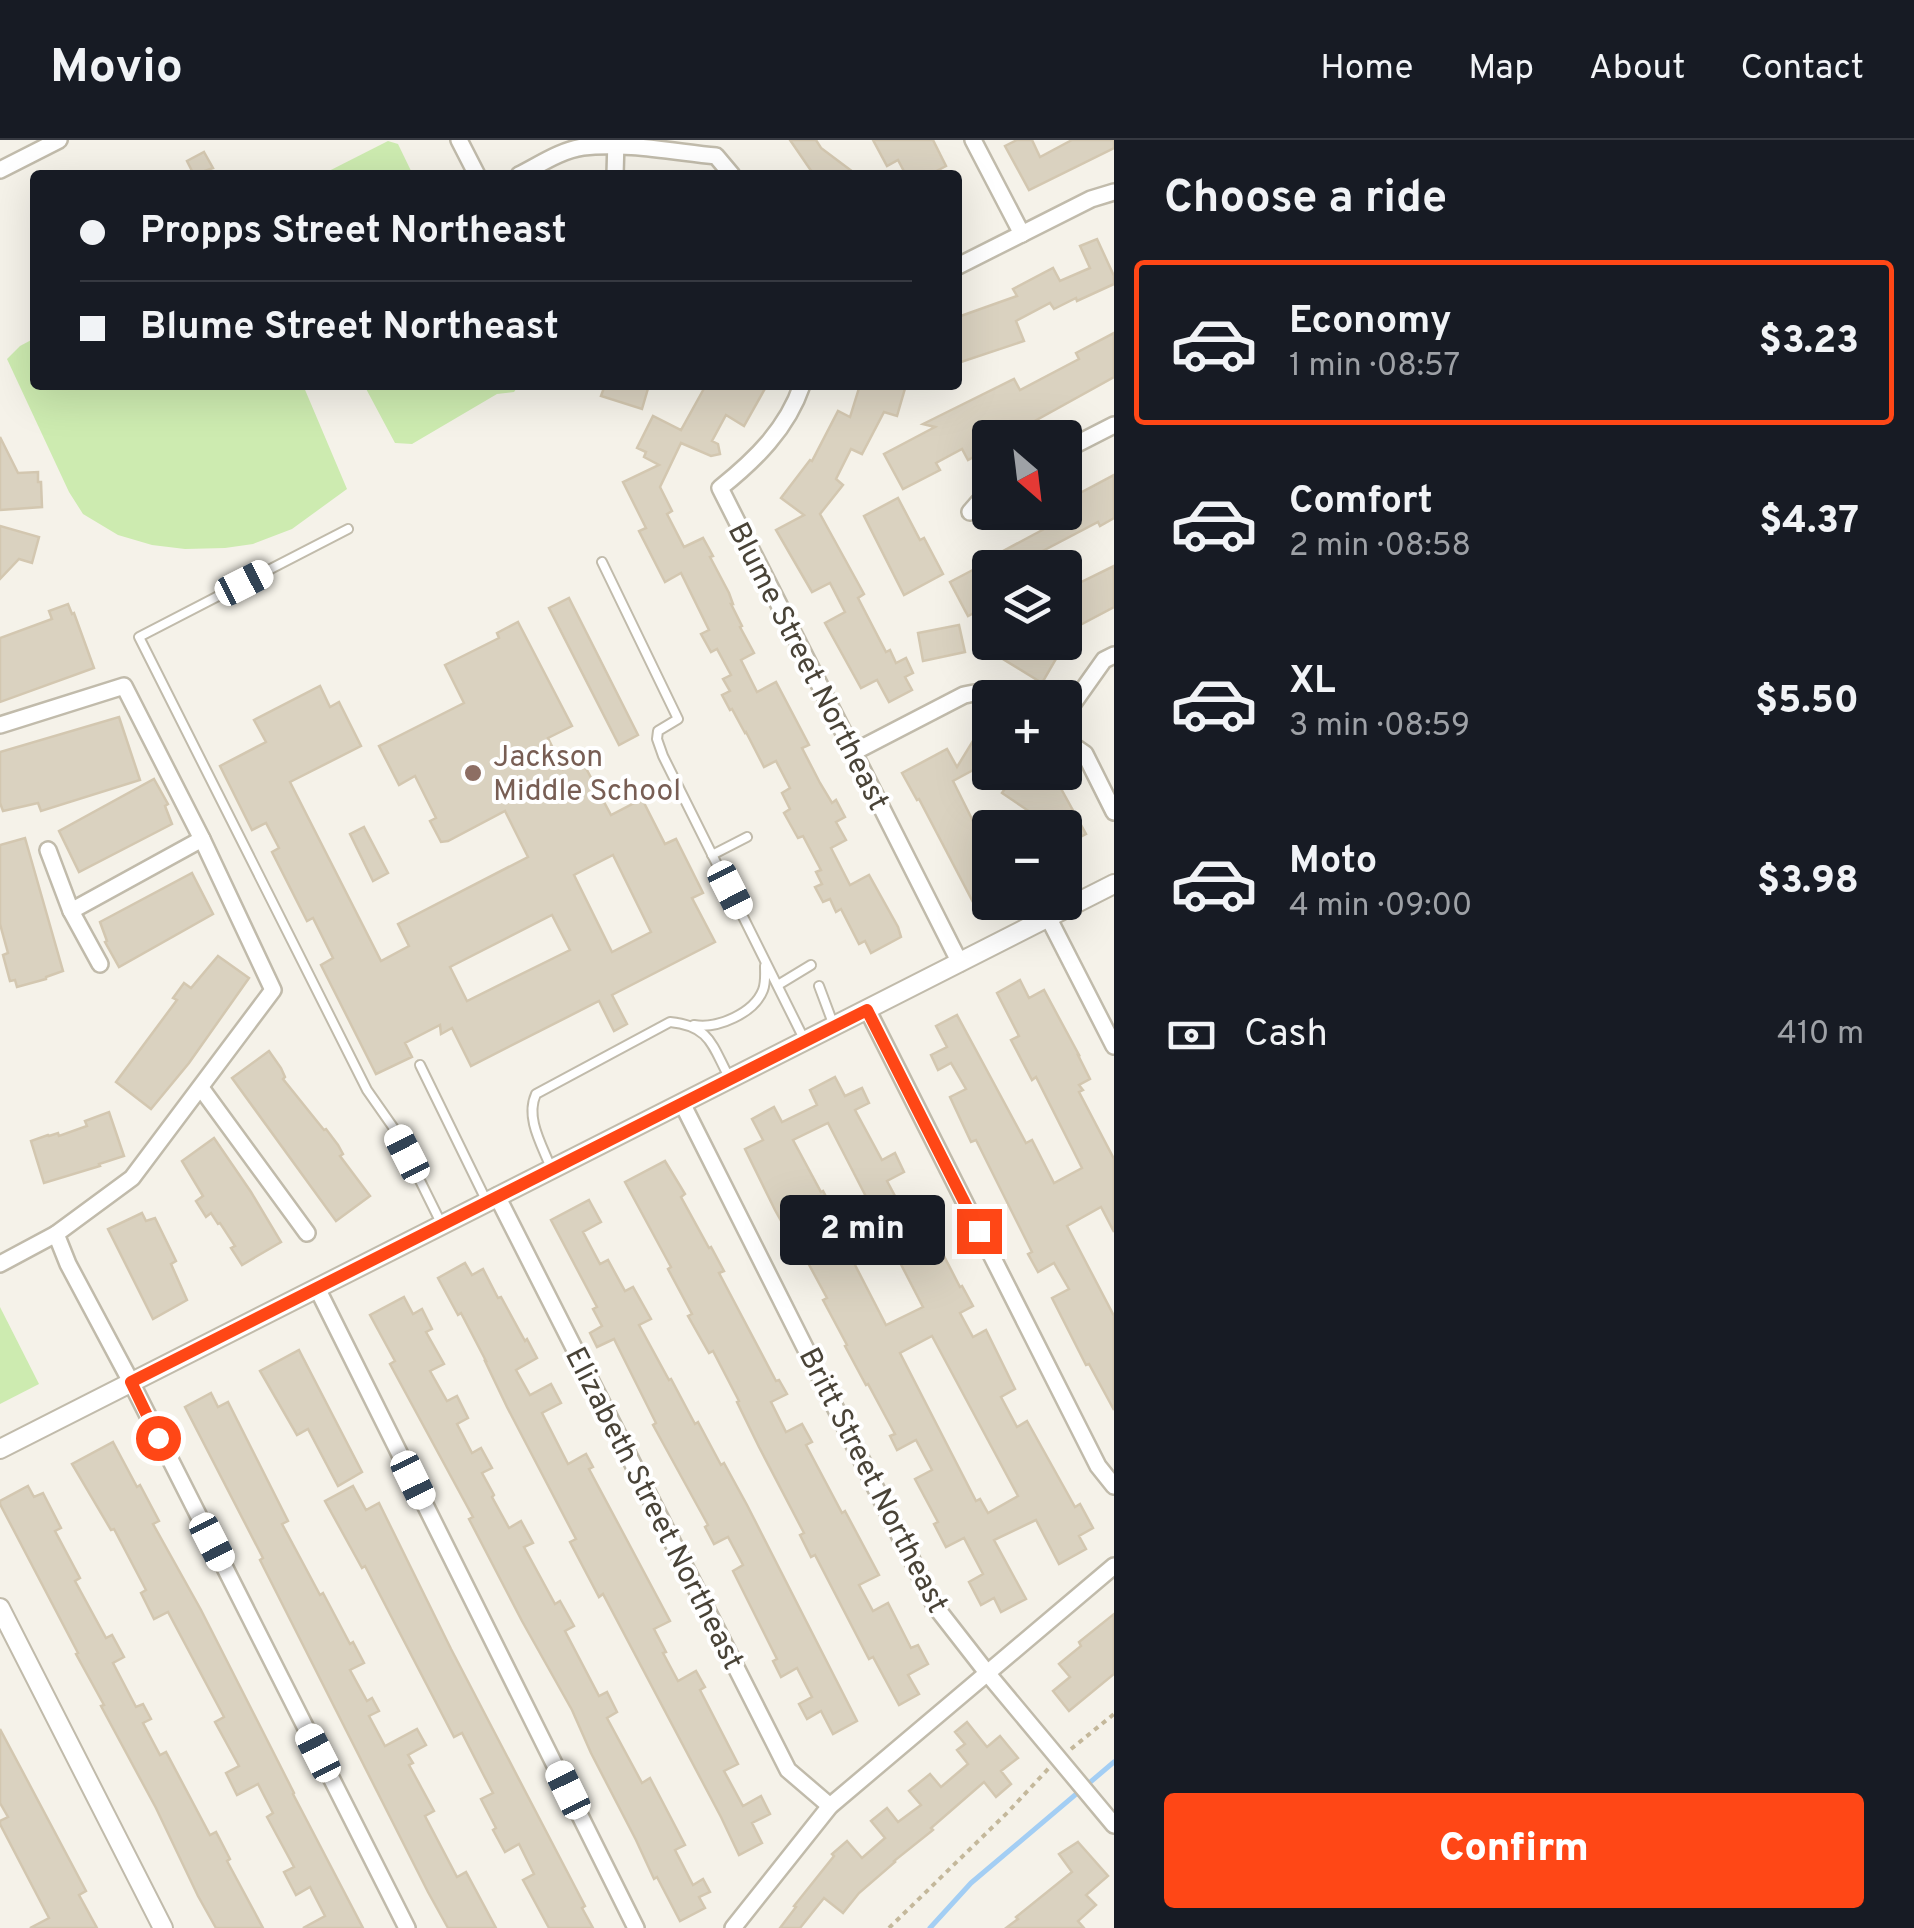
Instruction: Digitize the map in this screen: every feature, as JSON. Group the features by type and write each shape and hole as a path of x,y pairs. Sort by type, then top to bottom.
{"street":[{"path":"2,165 58,140"},
{"path":"459,140 474,170"},
{"path":"973,140 1022,234"},
{"path":"615,170 616,144"},
{"path":"529,170 580,148 616,144 716,156 728,170"},
{"path":"962,264 1091,199 1114,192"},
{"name":"Blume Street Northeast","path":"800,390 796,404 756,458 720,488 960,962"},
{"path":"1082,442 1114,426"},
{"path":"1082,691 1104,660 1114,655"},
{"path":"0,725 124,686 273,990 132,1178 56,1234 0,1264"},
{"path":"852,752 972,693"},
{"path":"1082,752 1114,812"},
{"path":"71,912 202,839"},
{"path":"48,850 71,912 100,964"},
{"path":"1082,900 1114,884"},
{"path":"0,1449 1042,920"},
{"path":"1050,920 1114,1046"},
{"path":"867,1010 1098,1466 1114,1486"},
{"path":"201,1088 308,1234"},
{"name":"Britt Street Northeast","path":"682,1104 935,1606 1114,1825"},
{"name":"Elizabeth Street Northeast","path":"492,1199 788,1770 830,1806"},
{"path":"56,1234 407,1928"},
{"path":"318,1288 636,1928"},
{"path":"732,1928 830,1806 1114,1566"},
{"path":"0,1608 163,1928"}],"lane":[{"path":"348,529 139,637 367,1090 395,1130 442,1224"},
{"path":"602,562 678,719 658,731 663,756 805,1041"},
{"path":"712,854 747,837"},
{"path":"552,1169 535,1128 531,1106 536,1094 670,1022 703,1026 726,1020 750,1006 763,989 766,961"},
{"path":"778,985 810,965"},
{"path":"818,986 834,1026"},
{"path":"689,1024 707,1035 730,1079"},
{"path":"420,1065 492,1199"}],"path":[{"path":"889,1928 1044,1772 1114,1714"}],"green space":[{"path":"388,141 398,144 411,170 331,170"},
{"path":"30,341 30,390 305,390 347,489 292,529 253,544 185,549 118,535 83,514 69,492 7,359"},
{"path":"367,390 515,390 497,394 412,444 395,443"},
{"path":"0,1307 39,1384 0,1404"}],"building":[{"path":"790,140 816,140 850,170 811,170"},
{"path":"873,140 933,140 946,166 938,170 903,170 898,160 887,166"},
{"path":"1017,140 1032,140 1040,157 1072,140 1114,140 1114,148 1029,190 1005,146"},
{"path":"204,152 213,168 192,170 187,161"},
{"path":"1097,239 1114,284 1054,309 1050,303 1016,321 1024,341 962,362 962,316 1017,296 1013,289 1053,268 1060,281 1090,268 1080,246"},
{"path":"1114,333 1114,377 1036,420 972,420 972,458 968,460 962,449 936,463 940,470 903,489 884,454 935,427 923,424 1014,379 1020,390 1079,359 1076,353"},
{"path":"603,390 648,390 642,409 601,396"},
{"path":"703,390 764,390 744,426 726,415 712,441 718,444 720,454 711,456 681,443 660,487 672,511 667,514 684,547 703,538 713,556 710,557 754,653 741,660 757,692 776,682 809,745 802,748 832,803 836,800 845,817 836,822 846,840 831,848 850,885 869,875 898,927 901,937 871,953 865,941 859,944 841,909 836,912 830,899 823,902 815,887 822,884 816,872 821,870 803,836 798,838 784,813 790,809 782,793 790,788 776,761 764,767 722,695 730,691 723,679 731,675 717,649 711,652 701,634 709,630 681,573 665,582 639,531 646,528 623,482 659,465 637,448 653,416 681,430"},
{"path":"858,390 905,390 897,416 884,412 862,454 851,449 836,479 843,485 820,514 864,594 858,598 886,652 890,650 896,663 906,658 913,673 905,677 912,690 889,702 877,680 861,688 825,623 845,612 830,583 812,592 776,530 804,515 781,498 812,461 838,411 850,417"},
{"path":"0,437 18,473 38,472 42,507 0,510"},
{"path":"1114,475 1114,518 1100,526 1098,522 1045,550 1005,550 1042,530 1082,530 1082,492"},
{"path":"898,498 943,574 904,595 864,516"},
{"path":"0,526 39,537 32,563 19,559 0,579"},
{"path":"1114,566 1114,607 1082,624 1082,582"},
{"path":"972,570 972,614 968,616 950,582"},
{"path":"569,598 638,735 619,745 549,608"},
{"path":"68,604 94,668 0,702 0,638 52,619 49,611"},
{"path":"518,622 572,726 548,738 563,769 581,759 611,815 642,799 665,844 676,839 703,893 692,898 715,942 612,995 627,1024 614,1031 599,1001 471,1066 452,1028 441,1034 440,1025 405,1043 412,1057 376,1074 321,965 333,958 313,918 307,921 272,852 279,848 266,823 252,830 220,766 266,742 254,720 320,686 330,707 339,702 361,746 290,782 381,961 409,946 398,924 528,857 505,811 441,842 430,821 436,818 415,776 399,785 379,746 464,703 445,665 499,638 497,633","holes":["613,855 651,932 612,952 574,875","552,915 570,950 467,1001 450,967"]},
{"path":"959,625 965,652 923,661 918,633"},
{"path":"1005,660 1055,660 1044,680 1037,680"},
{"path":"119,717 140,780 41,811 38,803 3,811 0,752"},
{"path":"972,742 972,771 953,781 972,819 972,900 902,773 947,749 957,767"},
{"path":"154,779 168,804 165,806 172,824 79,872 59,831"},
{"path":"1062,790 1073,810 1027,810 1002,793"},
{"path":"364,827 388,873 373,881 350,834"},
{"path":"25,838 63,971 17,987 15,980 10,981 3,955 8,953 0,924 0,845"},
{"path":"192,873 213,914 119,967 105,942 100,922"},
{"path":"218,956 249,978 151,1109 116,1082 177,1000 173,998 184,983 191,988"},
{"path":"1020,980 1029,998 1044,990 1079,1055 1090,1079 1079,1085 1083,1090 1079,1092 1114,1159 1114,1232 1101,1207 1067,1226 1114,1316 1114,1410 1052,1298 1069,1289 1054,1263 1038,1272 1028,1254 1032,1252 976,1140 971,1142 950,1097 966,1089 951,1063 938,1070 931,1055 947,1047 936,1026 957,1015 1026,1143 1032,1140 1054,1183 1082,1168 1036,1077 1032,1080 1011,1040 1019,1036 997,993"},
{"path":"269,1051 281,1068 283,1079 338,1145 343,1154 340,1156 370,1196 336,1221 232,1078"},
{"path":"835,1077 845,1096 862,1088 869,1103 855,1110 882,1160 895,1153 904,1172 887,1181 902,1209 916,1202 973,1306 960,1313 973,1337 986,1330 1015,1389 1001,1397 1017,1427 1027,1421 1075,1507 1080,1504 1093,1528 1079,1536 1086,1549 1059,1564 1036,1520 994,1540 1026,1599 1001,1612 994,1598 981,1605 969,1582 983,1574 964,1538 946,1547 934,1524 938,1522 915,1479 932,1470 916,1440 897,1450 890,1436 895,1434 845,1346 823,1300 827,1298 775,1210 745,1149 763,1140 752,1119 774,1107 782,1122 817,1105 810,1090","holes":["828,1123 923,1307 886,1325 838,1232 843,1229 793,1140","932,1336 1018,1496 988,1513 980,1499 976,1501 900,1353"]},
{"path":"109,1112 124,1156 44,1183 31,1141 87,1126 85,1121"},
{"path":"214,1138 281,1242 242,1265 220,1223 211,1213 206,1217 196,1201 203,1196 182,1161"},
{"path":"665,1161 724,1271 719,1273 776,1381 787,1394 771,1402 786,1432 802,1424 812,1442 806,1445 879,1575 859,1585 873,1611 888,1603 911,1648 918,1645 928,1664 908,1675 919,1694 899,1705 873,1657 869,1659 815,1555 811,1557 800,1535 804,1533 739,1401 713,1351 709,1353 688,1316 692,1314 668,1269 671,1267 625,1182"},
{"path":"589,1200 601,1222 583,1232 600,1264 608,1260 625,1291 633,1287 651,1319 639,1325 695,1424 698,1422 721,1465 724,1463 857,1721 833,1734 821,1711 807,1719 799,1704 812,1697 797,1668 781,1677 773,1661 777,1659 733,1571 743,1565 728,1537 714,1544 614,1339 597,1347 590,1333 602,1326 593,1309 597,1307 551,1220"},
{"path":"142,1213 146,1221 155,1218 176,1261 171,1264 187,1300 153,1319 108,1229"},
{"path":"465,1263 472,1275 483,1269 537,1358 516,1370 530,1395 551,1384 561,1403 542,1413 568,1464 586,1454 593,1467 589,1469 670,1621 654,1629 666,1652 663,1653 678,1681 696,1671 705,1687 700,1690 738,1764 724,1771 743,1806 761,1796 770,1814 752,1823 762,1843 739,1855 603,1594 599,1597 570,1542 576,1539 461,1313 458,1315 438,1278"},
{"path":"404,1297 413,1314 422,1309 432,1329 426,1332 444,1364 430,1371 447,1401 457,1396 468,1418 457,1424 472,1453 481,1448 492,1468 482,1473 492,1497 509,1528 521,1521 533,1543 524,1547 555,1604 560,1601 574,1626 565,1631 599,1696 607,1692 617,1712 607,1718 642,1783 650,1778 685,1845 675,1850 693,1885 703,1879 710,1892 699,1897 705,1908 680,1921 657,1877 654,1879 572,1710 390,1364 395,1361 370,1315"},
{"path":"299,1350 362,1472 338,1486 308,1429 297,1435 260,1371"},
{"path":"211,1393 218,1407 228,1402 288,1521 282,1524 320,1595 323,1593 364,1663 350,1670 367,1701 372,1698 379,1711 369,1716 385,1746 417,1729 426,1745 408,1755 413,1763 409,1765 434,1811 425,1816 457,1877 466,1872 496,1928 448,1928 428,1892 185,1407"},
{"path":"113,1442 159,1521 153,1524 363,1928 303,1928 325,1916 310,1887 296,1895 284,1872 294,1867 267,1817 273,1813 258,1784 237,1795 226,1773 239,1766 215,1722 224,1717 168,1612 154,1619 141,1593 146,1590 114,1529 111,1530 72,1464"},
{"path":"28,1486 34,1497 43,1493 61,1528 55,1531 80,1578 75,1581 106,1638 112,1635 124,1657 113,1663 136,1707 143,1704 151,1719 143,1723 160,1755 166,1752 210,1835 216,1832 263,1928 216,1928 198,1896 0,1504"},
{"path":"353,1486 366,1510 379,1503 593,1928 549,1928 523,1880 534,1874 519,1844 505,1852 493,1830 496,1828 481,1799 493,1793 462,1733 454,1737 365,1566 362,1568 325,1501"},
{"path":"1114,1614 1114,1674 1069,1711 1053,1691 1070,1677 1059,1664"},
{"path":"967,1722 987,1747 1000,1736 1018,1758 1001,1771 1011,1784 996,1797 984,1782 859,1893 843,1913 824,1898 800,1928 780,1928 832,1854 847,1841 862,1858 885,1838 871,1821 887,1808 898,1822 921,1805 909,1791 930,1774 941,1787 968,1764 957,1750 965,1744 955,1732"},
{"path":"0,1729 86,1891 79,1895 97,1928 30,1928 49,1918 0,1824 8,1817 0,1803"},
{"path":"1078,1842 1108,1876 1086,1895 1096,1905 1078,1921 1084,1928 1006,1928 1072,1872 1059,1854"}],"waterway":[{"path":"930,1928 971,1883 1114,1762"}],"place":[{"name":"Jackson Middle School","path":"473,773"}],"route":[{"path":"158,1438 131,1382 867,1010 979,1231"}]}
